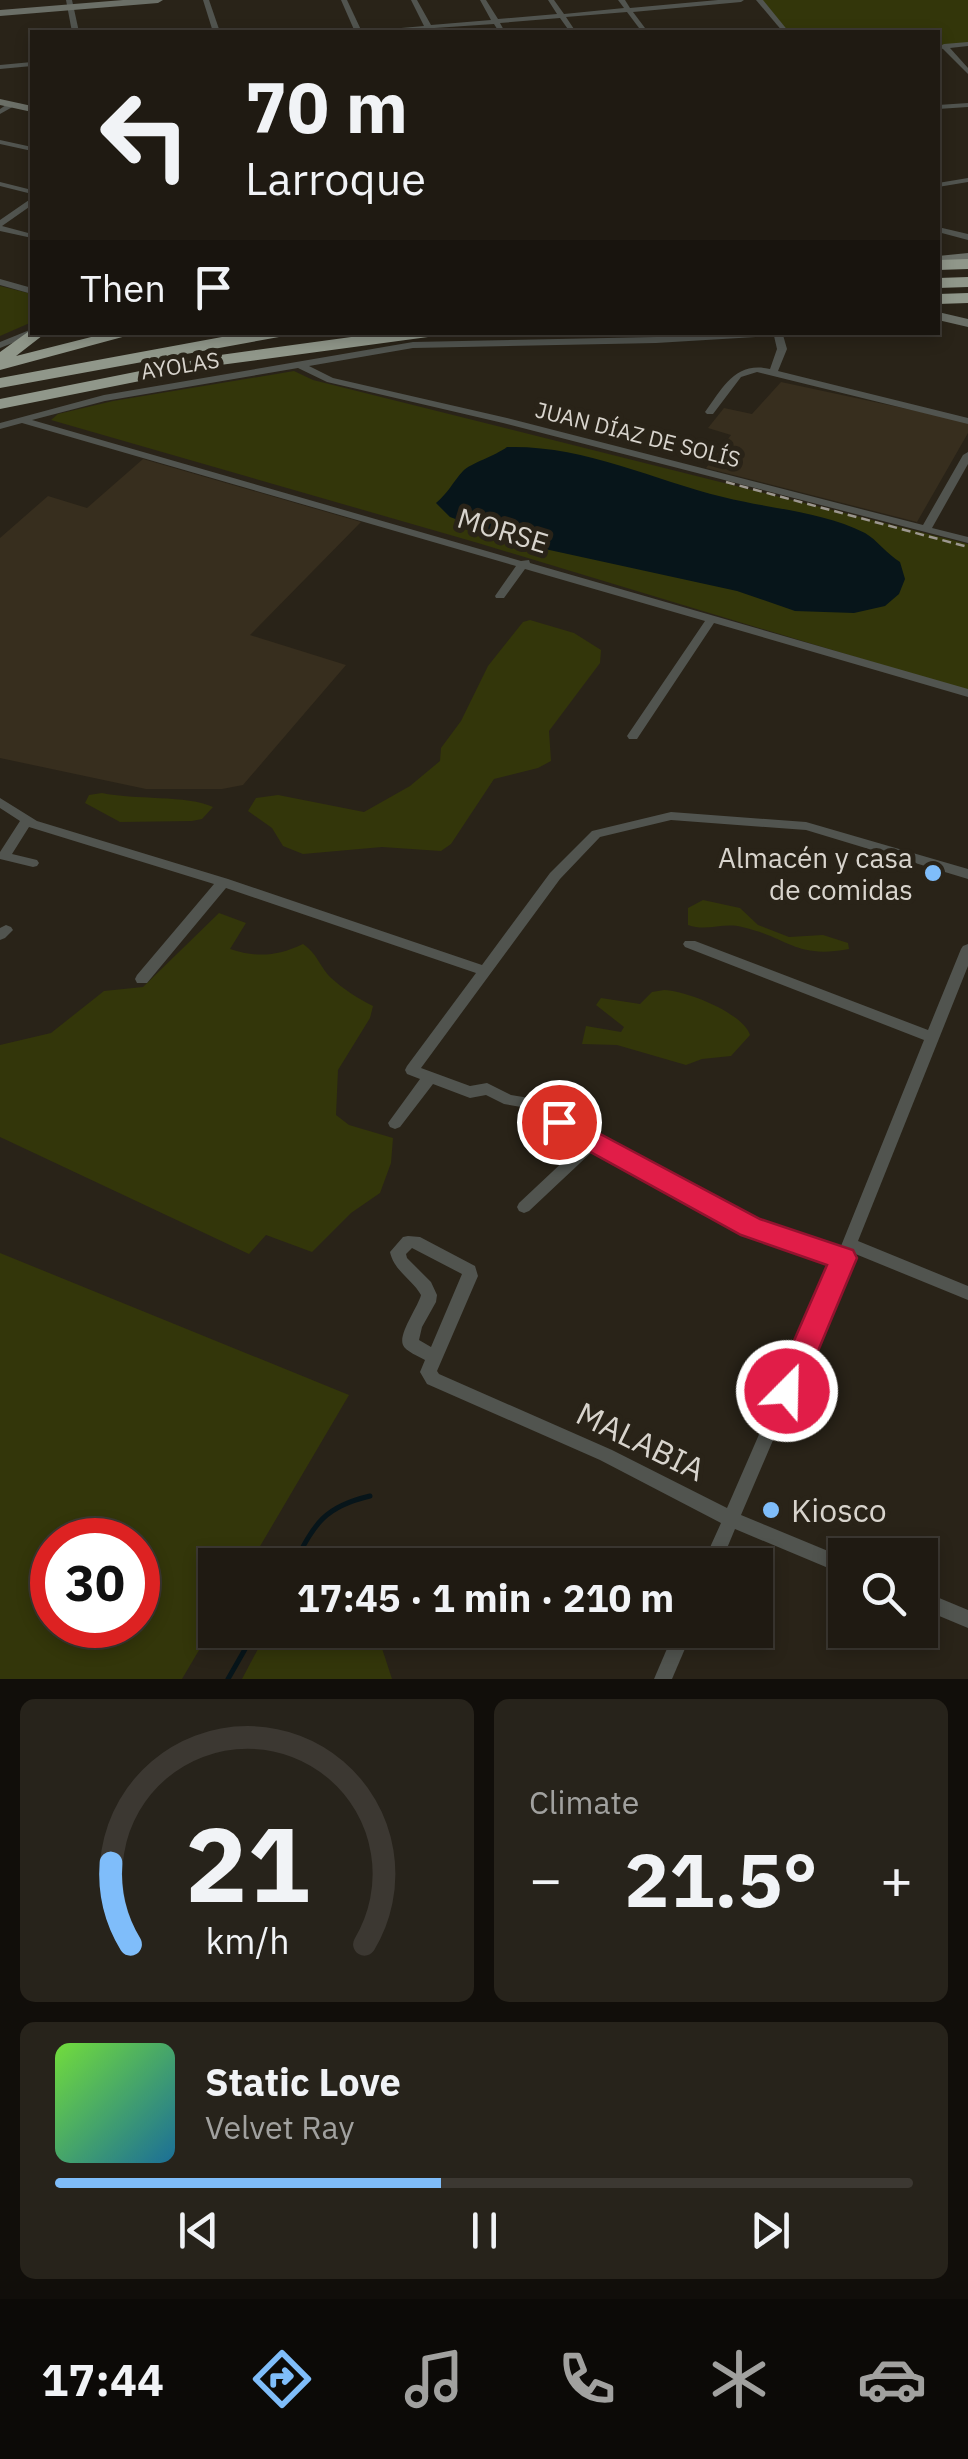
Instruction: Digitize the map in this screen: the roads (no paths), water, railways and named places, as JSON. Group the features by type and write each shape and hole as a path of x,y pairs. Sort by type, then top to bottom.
{"highway":[{"path":"940,262 968,261"},
{"path":"940,284 968,282"},
{"path":"940,297 968,295"},
{"path":"0,362 32,335"},
{"path":"0,362 120,335"},
{"path":"0,383 263,335"},
{"path":"0,395 206,356 350,335"},
{"path":"0,404 220,360 406,335"}],"main road":[{"path":"0,11 96,0"},
{"path":"70,3 158,0"},
{"path":"940,316 968,323"},
{"path":"940,325 968,323"}],"street":[{"path":"206,0 217,30"},
{"path":"344,0 359,30"},
{"path":"414,0 429,28"},
{"path":"483,0 501,30"},
{"path":"551,0 572,30"},
{"path":"620,0 643,30"},
{"path":"404,30 740,0"},
{"path":"759,0 784,30"},
{"path":"70,3 76,30"},
{"path":"941,46 968,44"},
{"path":"941,46 968,72"},
{"path":"0,66 30,64"},
{"path":"0,112 6,103"},
{"path":"940,107 968,105"},
{"path":"0,142 30,150"},
{"path":"940,185 968,180"},
{"path":"0,184 30,192"},
{"path":"0,226 30,204"},
{"path":"0,226 30,235"},
{"path":"940,230 968,237"},
{"path":"0,282 30,290"},
{"path":"0,345 30,334"},
{"name":"AYOLAS","path":"0,426 104,398 394,348 450,342 596,342 755,335"},
{"path":"773,373 782,349 778,335"},
{"name":"JUAN DÍAZ DE SOLÍS","path":"300,365 330,380 504,420 968,540"},
{"path":"710,412 741,372 757,369 968,421"},
{"name":"MORSE","path":"22,420 968,692"},
{"path":"926,529 968,456"},
{"path":"500,596 525,562"},
{"path":"633,736 712,619"},
{"path":"0,802 12,806 28,821 483,970"},
{"path":"968,874 824,829 684,815 596,834 555,876 412,1070 470,1092 488,1090 524,1102 750,1227 846,1252 968,1293"},
{"path":"28,821 4,856 34,864"},
{"path":"142,979 223,882"},
{"path":"690,944 931,1038"},
{"path":"719,1548 846,1252 968,949"},
{"path":"395,1123 429,1078"},
{"path":"524,1206 593,1142"},
{"name":"MALABIA","path":"435,1356 410,1343 430,1304 430,1294 427,1285 400,1261 398,1252 408,1242 416,1242 470,1271 435,1356 428,1372 433,1379 606,1454 731,1519 828,1560"},
{"path":"938,1606 968,1619"},
{"path":"663,1679 676,1648"}],"waterway":[{"path":"302,1548 331,1512 370,1496"},
{"path":"228,1679 246,1648"}],"railway":[{"path":"726,482 968,547"}],"place":[{"name":"Almacén y casa de comidas","path":"933,873"},
{"name":"Kiosco","path":"771,1510"}]}
